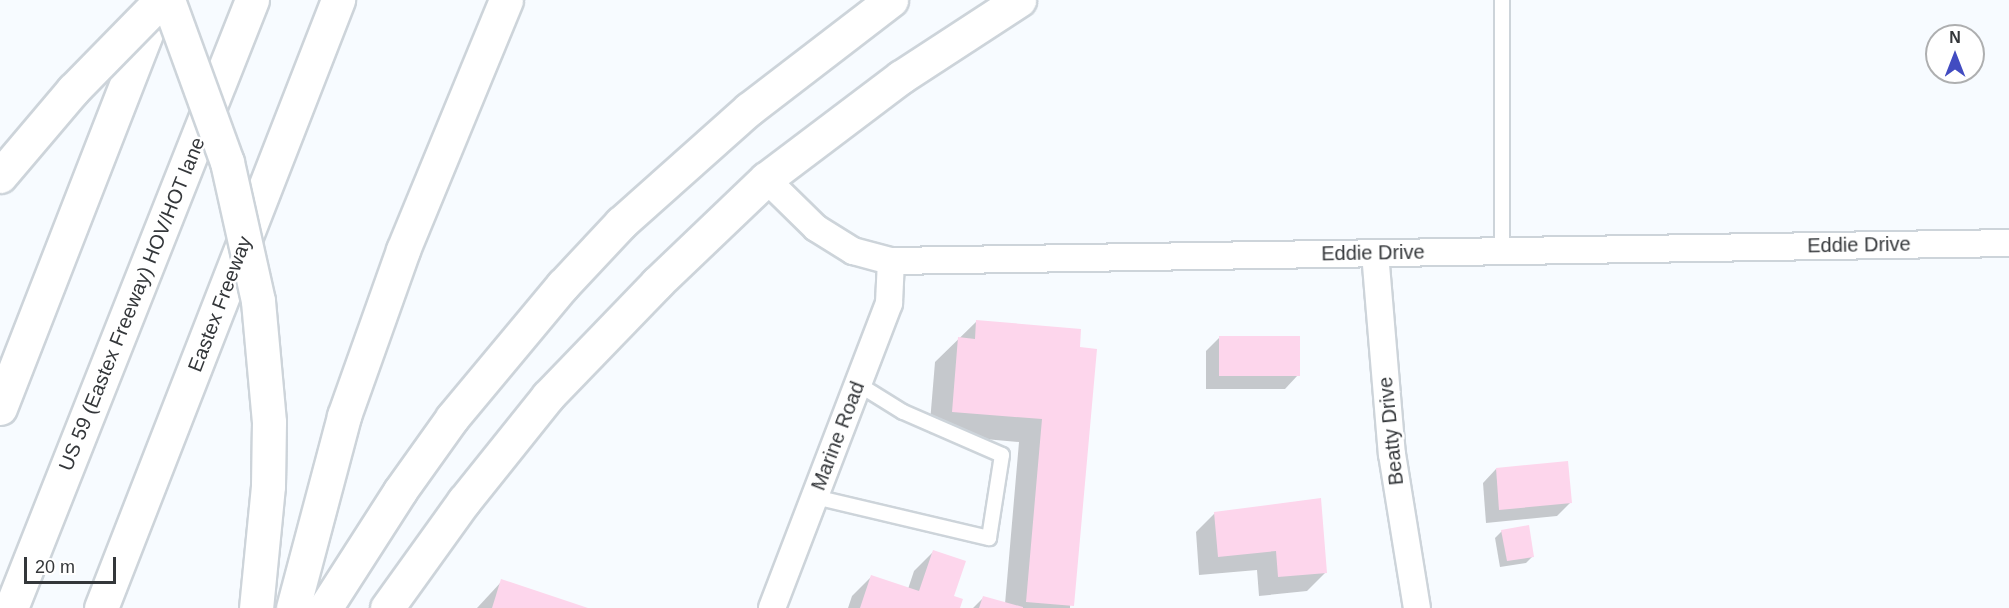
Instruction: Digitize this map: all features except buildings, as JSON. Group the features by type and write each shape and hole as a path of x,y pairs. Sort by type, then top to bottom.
{"main road":[{"path":"0,176 73,90 160,0"},
{"path":"0,408 160,0"},
{"path":"168,0 227,162 258,301 267,400 268,475 256,608"},
{"name":"US 59 (Eastex Freeway) HOV/HOT lane","path":"11,608 252,0"},
{"name":"Eastex Freeway","path":"106,601 338,0"},
{"path":"293,608 344,416 403,250 506,0"},
{"path":"325,608 452,418 606,238 749,110 891,0"},
{"path":"387,608 464,501 548,396 657,283 766,179 901,77 1019,0"}],"street":[{"name":"Eddie Drive","path":"766,179 816,228 853,251 891,261 2009,243"},
{"name":"Beatty Drive","path":"1375,253 1392,454 1417,608"},
{"name":"Marine Road","path":"772,608 889,303 891,261"}],"lane":[{"path":"1502,0 1502,251"},
{"path":"815,496 989,538 1002,455 903,412 858,384"}]}
